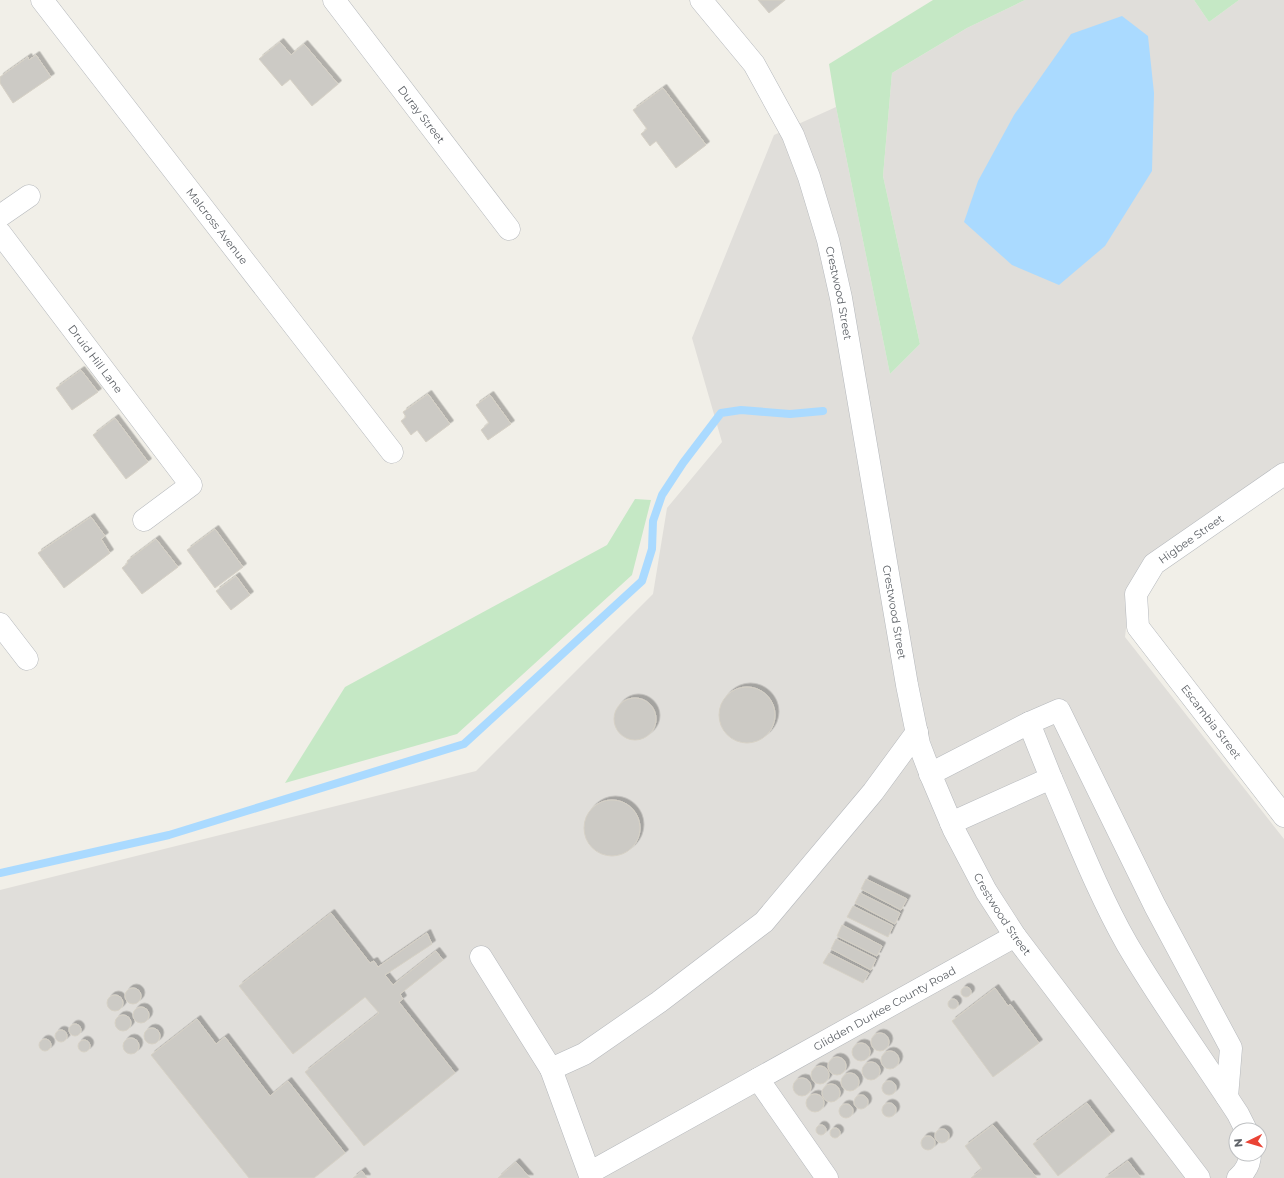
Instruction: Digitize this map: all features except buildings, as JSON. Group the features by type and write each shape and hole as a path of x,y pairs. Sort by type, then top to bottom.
{"street":[{"name":"Malcross Avenue","path":"42,0 392,452"},
{"name":"Duray Street","path":"334,0 509,229"},
{"name":"Crestwood Street","path":"701,0 754,64 793,135 809,177 828,240 841,298 907,685 919,744 930,774 951,823 986,890 1015,936 1199,1178"},
{"path":"0,216 29,196"},
{"name":"Druid Hill Lane","path":"0,234 191,485 144,520"},
{"name":"Higbee Street","path":"1138,627 1136,594 1154,564 1284,474"},
{"path":"0,624 27,659"},
{"name":"Escambia Street","path":"1138,627 1284,816"},
{"path":"930,774 1029,723 1059,710 1155,906 1231,1048 1227,1097"},
{"path":"1029,723 1051,778 1100,890 1126,943 1227,1097 1241,1122"},
{"path":"551,1069 584,1054 659,1002 764,922 873,792 917,732"},
{"path":"951,823 1051,778"},
{"name":"Glidden Durkee County Road","path":"586,1176 1015,936"},
{"path":"481,957 551,1069 586,1176"},
{"path":"756,1081 827,1178"},
{"path":"1238,1178 1250,1162"}],"shaded area":[{"path":"1025,0 1194,0 1209,22 1239,0 1284,0 1284,467 1130,593 1125,637 1284,839 1284,1178 0,1178 0,890 476,771 653,594 667,508 722,442 692,338 774,135 836,107 890,374 920,344 883,176 892,73 967,28"}],"green space":[{"path":"933,0 1025,0 967,28 892,73 883,176 920,344 890,374 836,107 829,64"},
{"path":"1194,0 1239,0 1209,22"},
{"path":"635,499 651,500 632,575 457,734 285,783 345,687 607,545"}],"water":[{"path":"1122,16 1148,36 1154,93 1152,171 1105,246 1059,285 1012,265 964,222 978,181 1014,115 1071,34"}],"waterway":[{"path":"0,873 169,835 464,744 642,581 652,549 653,521 662,495 683,463 721,413 741,410 790,414 823,411"}]}
